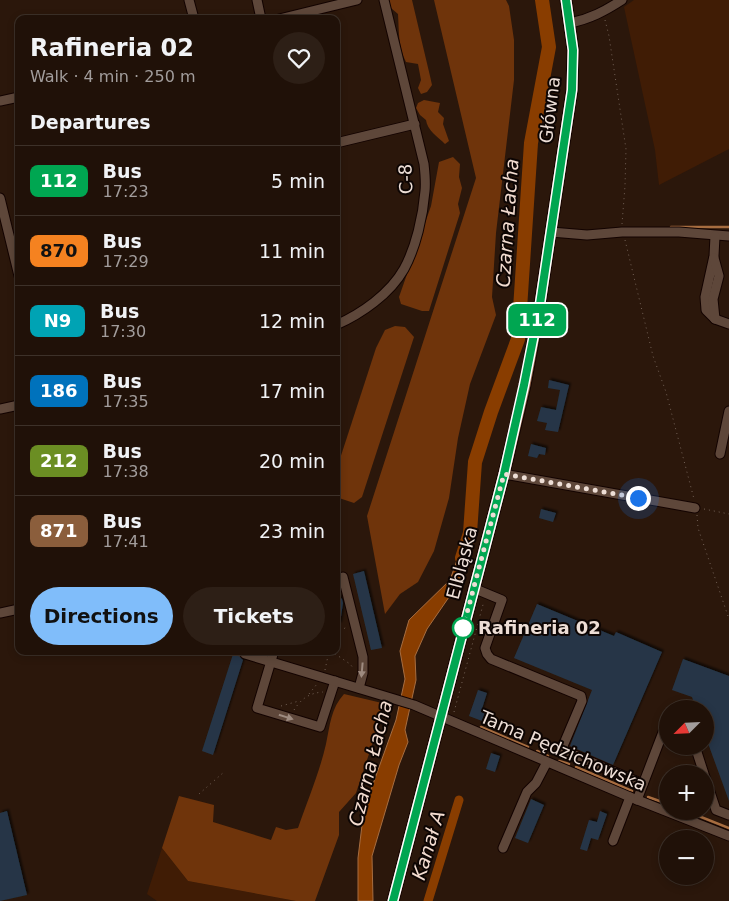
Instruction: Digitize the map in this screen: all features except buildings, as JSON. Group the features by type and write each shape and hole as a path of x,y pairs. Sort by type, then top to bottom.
{"main road":[{"name":"Główna","path":"552,228 572,90 573,50 566,0"},
{"name":"Elbląska","path":"393,901 504,474 526,376 552,228"}],"street":[{"path":"189,0 193,15"},
{"path":"257,0 260,15"},
{"path":"295,15 357,0"},
{"name":"C-8","path":"340,324 354,317 382,295 404,270 414,244 426,190 424,164 384,0"},
{"path":"570,22 585,20 603,12 622,0"},
{"path":"0,101 15,98"},
{"path":"340,142 415,124"},
{"path":"0,198 3,226 15,264"},
{"path":"552,228 587,235 622,232 679,232 729,236"},
{"path":"715,236 714,256 705,297 706,310 715,319 729,324"},
{"path":"0,409 15,406"},
{"path":"720,454 729,411"},
{"path":"504,474 696,508"},
{"path":"340,578 343,577 363,656 363,673 359,688"},
{"path":"473,588 502,600 485,648 491,659 581,696 582,701 562,746 565,751 643,784"},
{"path":"0,613 15,610"},
{"name":"Tama Pędzichowska","path":"249,655 414,705 634,799 729,836"},
{"path":"273,655 257,708 320,727 335,681"},
{"path":"612,842 643,784 659,742"},
{"path":"503,848 526,792 536,783 547,762"},
{"path":"714,804 716,810 729,814"}],"path":[{"path":"604,16 609,36 626,149 621,228"},
{"path":"624,237 653,356 666,392 696,508 698,528 729,620"},
{"path":"696,508 729,514"},
{"path":"458,692 480,608"},
{"path":"340,631 348,625"},
{"path":"324,671 328,655"},
{"path":"335,655 350,664 356,672"},
{"path":"290,719 300,701 308,695 319,681"},
{"path":"308,695 326,692"},
{"path":"278,706 285,706 300,701"},
{"path":"200,794 224,772"}],"shaded area":[{"path":"389,0 412,0 432,85 427,92 421,94 418,88 421,80 418,64 406,62 403,56 399,38 398,14 391,8"},
{"path":"434,0 506,0 509,6 514,40 514,80 496,233 492,297 496,315 470,384 458,438 449,498 434,551 418,582 400,594 385,614 367,516 476,178"},
{"path":"634,0 729,0 729,149 659,185 655,150 624,7"},
{"path":"424,100 440,103 438,112 444,118 443,124 449,141 445,144 431,130 426,120 416,108 418,103"},
{"path":"453,157 460,164 459,177 462,188 458,204 460,213 429,311 422,311 401,304 399,297 431,206 439,162"},
{"path":"395,326 405,327 414,337 362,497 354,503 340,498 340,459 376,348 385,330"},
{"path":"467,532 468,551 458,584 427,629 415,656 416,680 405,730 408,742 399,765 372,856 373,901 358,901 358,858 364,809 396,720 405,679 400,651 409,620 450,580"},
{"path":"344,694 382,703 376,733 356,793 339,812 339,835 315,901 296,901 188,881 162,848 179,796 214,805 213,822 271,840 276,827 286,830 298,828 320,765 336,705"},
{"path":"162,848 188,881 296,901 157,901 147,894"}],"waterway":[{"name":"Czarna Łacha","path":"462,558 470,533 475,462 518,339 531,143 549,47 542,0"},
{"path":"671,227 729,227"},
{"path":"481,727 528,747"},
{"path":"537,751 548,756"},
{"path":"559,761 569,764"},
{"path":"576,767 632,791"},
{"path":"648,797 659,801"},
{"name":"Kanał A","path":"428,901 459,800"},
{"path":"709,820 729,828"}],"bus line":[{"name":"112","path":"393,901 504,474 540,304 572,90 573,50 566,0"}],"place":[{"name":"Rafineria 02","path":"463,628"}],"route":[{"path":"463,628 504,474 638,498"}]}
